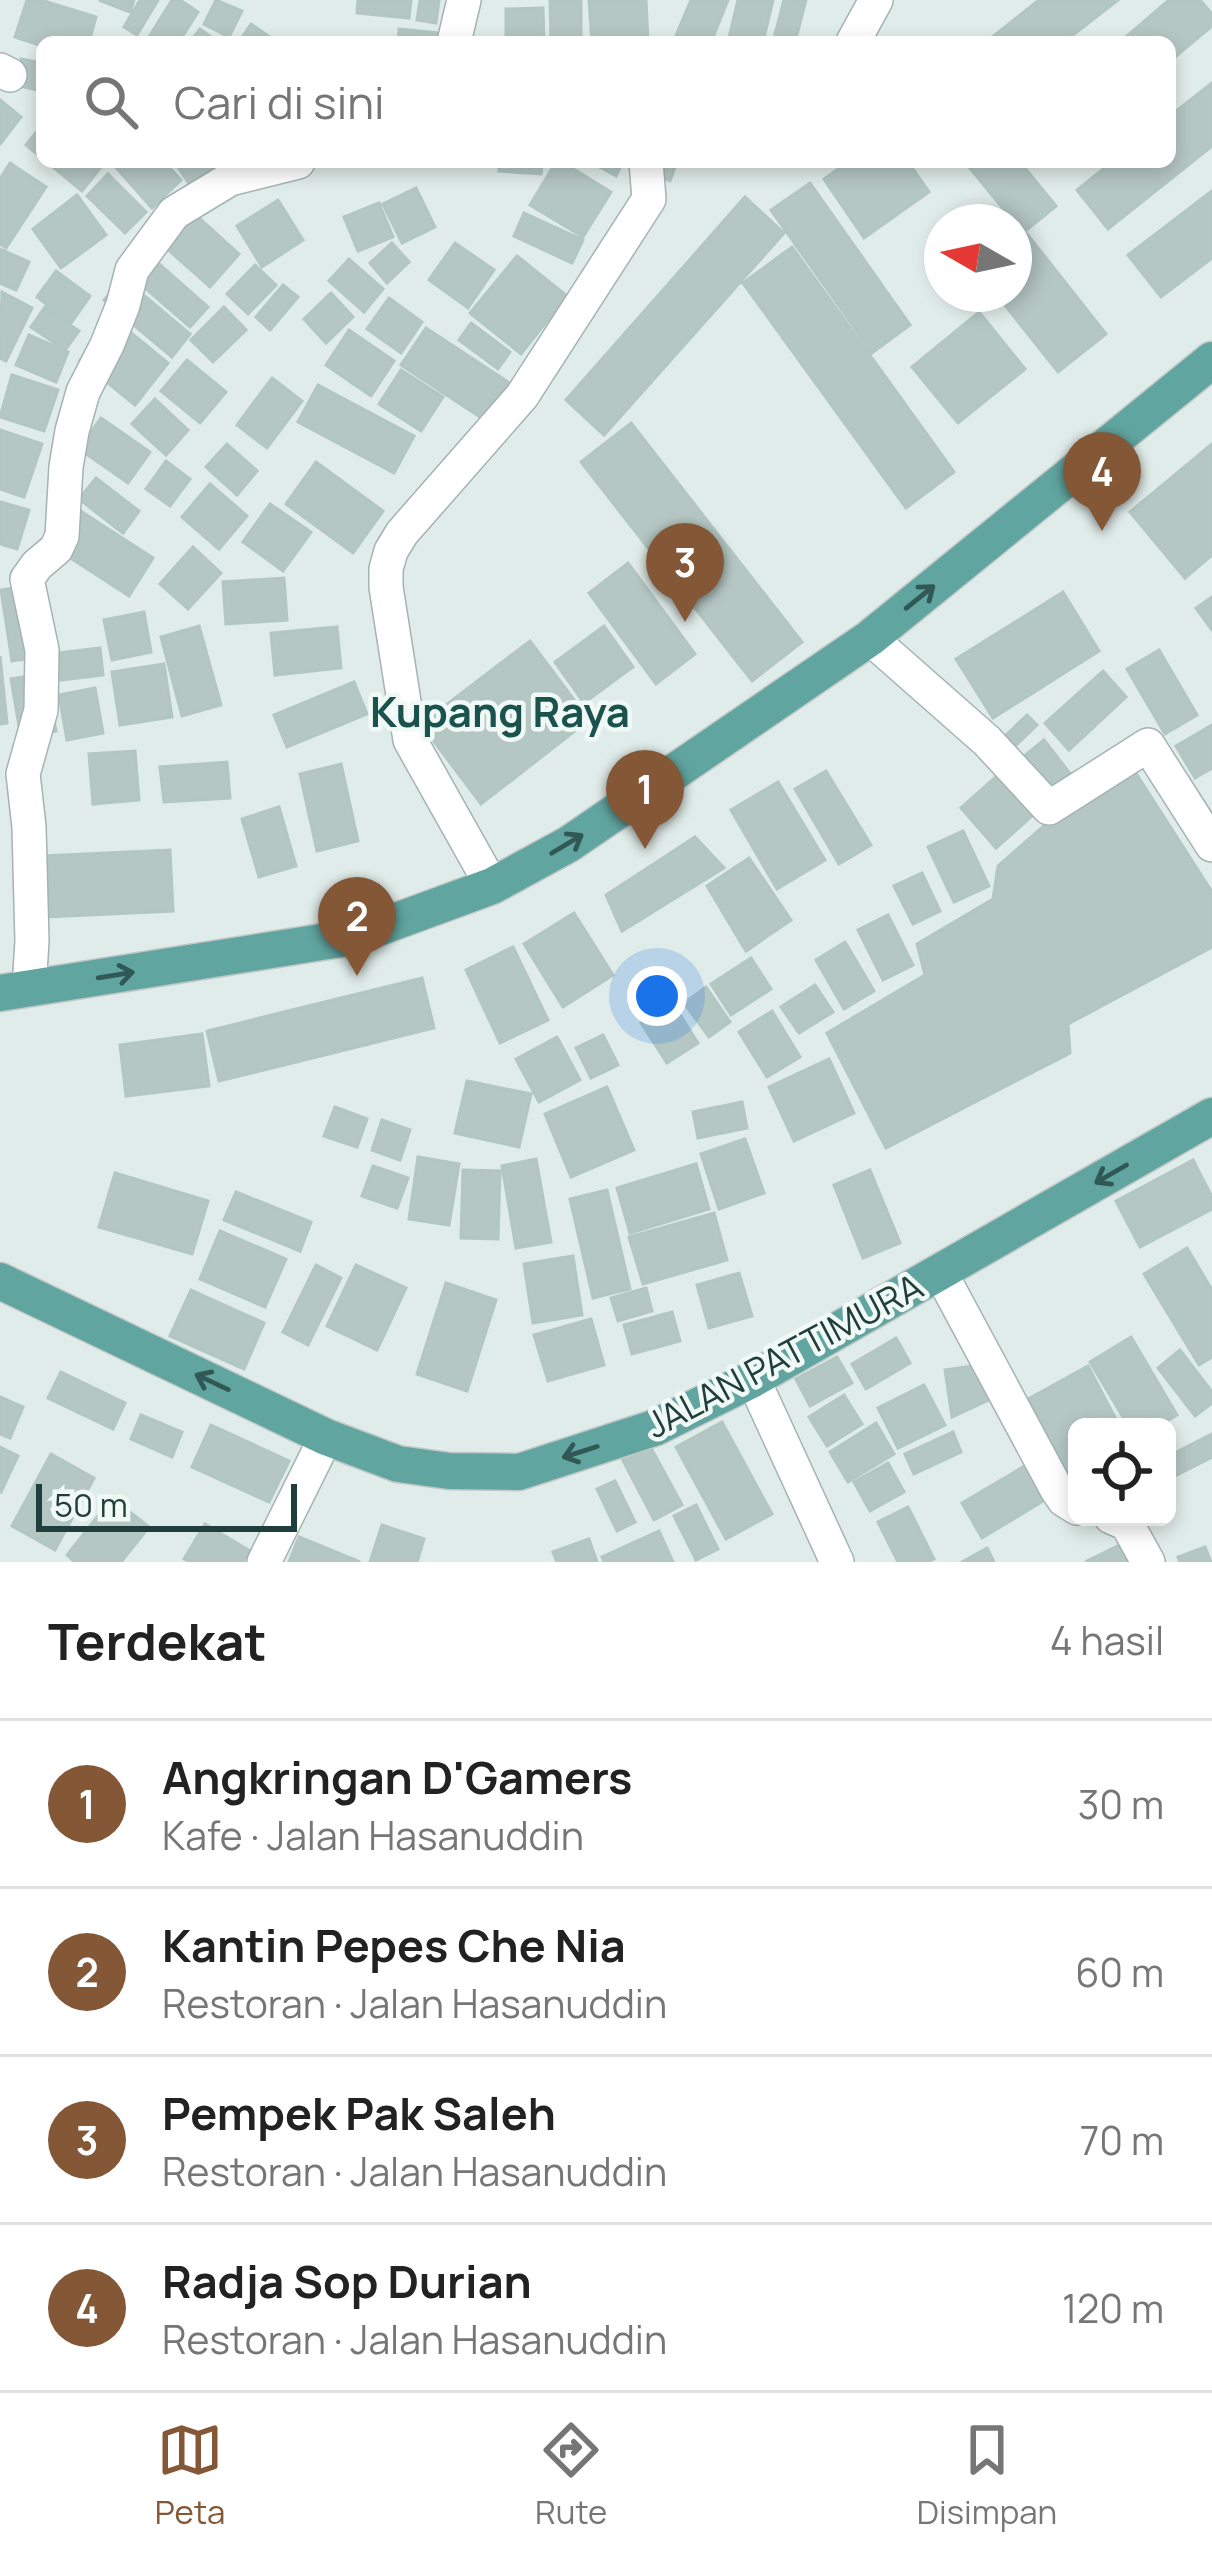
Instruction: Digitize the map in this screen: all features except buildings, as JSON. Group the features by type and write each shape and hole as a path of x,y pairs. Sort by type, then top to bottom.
{"main road":[{"path":"15,990 353,937 492,886 569,844 870,638 1212,360"},
{"name":"JALAN PATTIMURA","path":"0,1281 326,1437 398,1464 449,1471 519,1472 654,1428 753,1379 1209,1124"}],"street":[{"path":"455,36 464,0"},
{"path":"856,36 875,0"},
{"path":"15,990 32,941 29,826 22,773 41,710 42,650 27,579 62,536 72,431 83,392 107,345 132,270 174,213 230,179 274,168"},
{"path":"492,886 410,740 386,569 403,532 522,396 649,200 646,168"},
{"path":"870,638 987,741 1049,808 1148,745 1212,845"},
{"path":"940,1273 1068,1502"},
{"path":"753,1379 837,1562"},
{"path":"264,1562 326,1437"},
{"path":"1128,1526 1148,1562"}],"place":[{"name":"Radja Sop Durian","path":"1102,531"},
{"name":"Pempek Pak Saleh","path":"685,622"},
{"name":"Angkringan D'Gamers","path":"645,849"},
{"name":"Kantin Pepes Che Nia","path":"357,976"}],"district":[{"name":"Kupang Raya","path":"500,711"}]}
